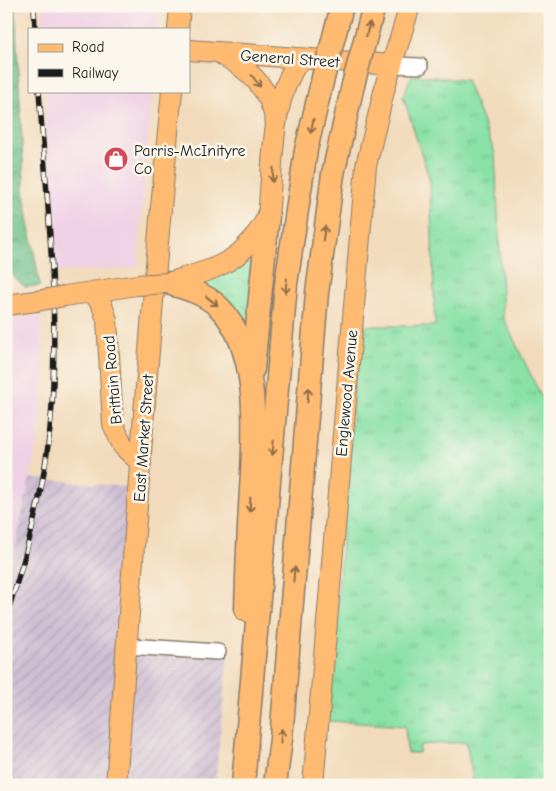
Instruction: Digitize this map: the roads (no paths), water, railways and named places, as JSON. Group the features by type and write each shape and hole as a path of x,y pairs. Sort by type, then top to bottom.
{"highway":[{"path":"243,785 286,284 305,158 342,6"},
{"path":"275,785 281,739 317,293 333,174 353,85 374,6"},
{"path":"250,390 268,216"},
{"path":"167,283 204,295 225,314 240,340 250,390 253,427 244,651 243,785"}],"main road":[{"path":"178,28 180,6"},
{"name":"Englewood Avenue","path":"312,785 366,166 392,65 410,6"},
{"name":"General Street","path":"190,50 299,60 392,65"},
{"path":"218,53 243,66 259,84 271,107 276,126"},
{"path":"6,306 137,285 167,283 218,268 232,260 247,246 268,216 276,126 285,82 299,60"},
{"name":"East Market Street","path":"116,785 128,646 153,292 172,92"},
{"name":"Brittain Road","path":"93,292 102,305 106,320 113,424 123,446 141,463"}],"street":[{"path":"392,65 420,66"},
{"path":"128,646 218,652"}],"railway":[{"path":"34,6 35,28"},
{"path":"6,616 32,530 44,472 53,383 52,274 39,92"}],"place":[{"name":"Parris-McInityre Co","path":"116,159"}]}
